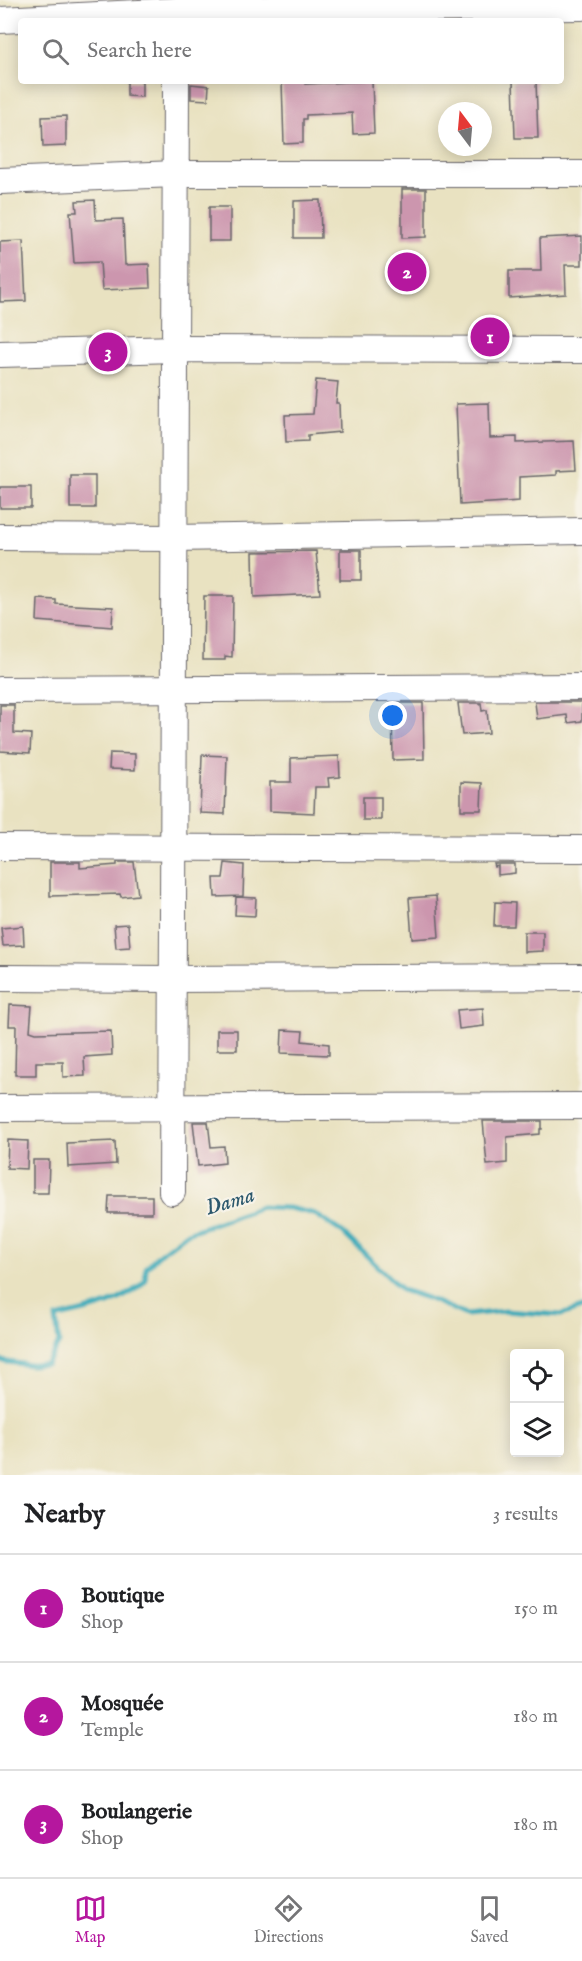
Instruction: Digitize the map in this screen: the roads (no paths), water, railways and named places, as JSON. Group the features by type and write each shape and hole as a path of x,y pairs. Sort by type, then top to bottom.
{"street":[{"path":"39,18 177,11 582,7"},
{"path":"0,20 18,19"},
{"path":"172,1192 176,84"},
{"path":"0,181 176,174 582,174"},
{"path":"0,354 175,349 582,350"},
{"path":"0,537 174,538 582,531"},
{"path":"0,690 582,687"},
{"path":"0,847 582,849"},
{"path":"0,978 173,980 582,976"},
{"path":"0,1108 582,1106"}],"waterway":[{"name":"Dama","path":"0,1361 30,1365 47,1364 59,1343 56,1318 104,1306 125,1296 145,1281 146,1268 157,1256 187,1233 261,1207 289,1208 315,1214 343,1233 402,1290 466,1315 505,1311 561,1315 582,1308"}],"place":[{"name":"Mosquée","path":"407,272"},
{"name":"Boutique","path":"490,337"},
{"name":"Boulangerie","path":"108,352"}]}
